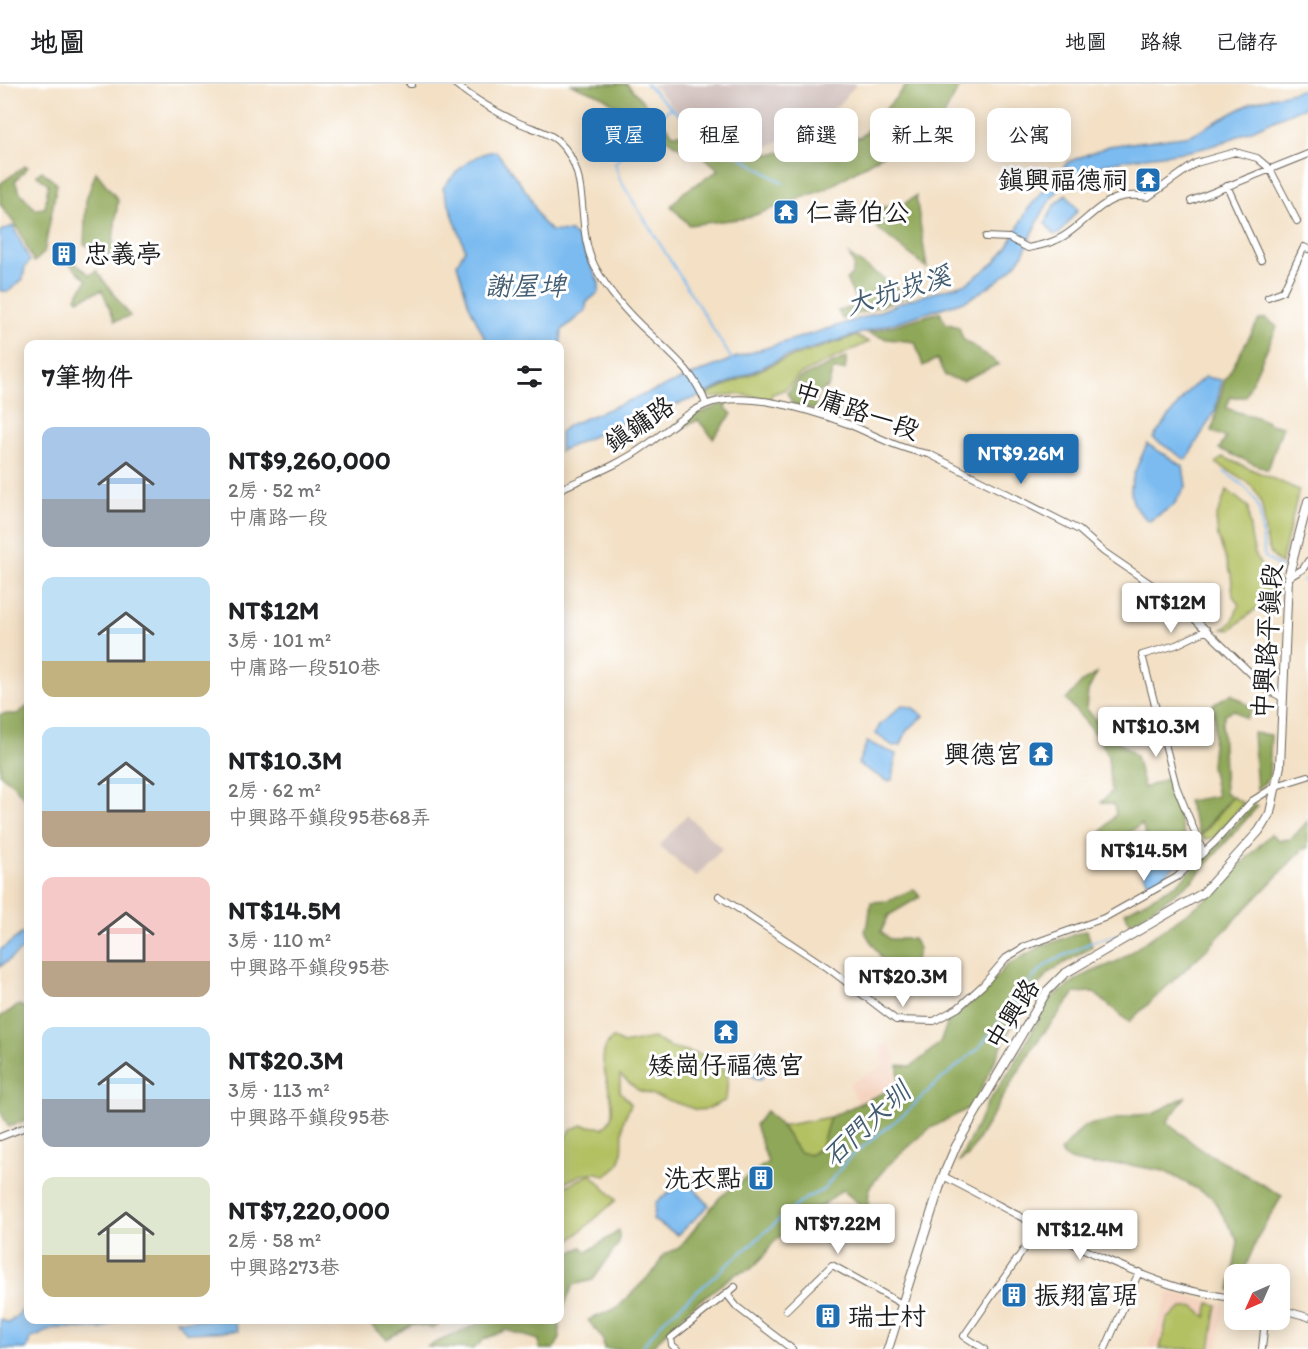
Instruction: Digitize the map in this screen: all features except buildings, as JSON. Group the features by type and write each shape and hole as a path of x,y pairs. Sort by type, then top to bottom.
{"street":[{"path":"455,84 478,103 557,140 571,156 580,185 584,237 594,264 607,287 692,375 705,401"},
{"path":"986,237 1010,238 1028,248 1058,239 1098,207 1130,194 1148,197 1196,163 1234,152 1257,158 1270,169 1297,221"},
{"path":"1191,201 1308,154"},
{"path":"1227,186 1261,260"},
{"path":"1268,297 1283,291 1304,247 1308,249"},
{"name":"中庸路一段","path":"705,401 736,398 781,404 847,424 913,452 929,454 948,462 1079,530 1104,552 1177,602 1268,690 1283,698"},
{"name":"鎮鏞路","path":"564,488 595,476 645,447 705,401"},
{"name":"中興路平鎮段","path":"1276,786 1280,766 1288,578 1308,501"},
{"path":"1288,578 1304,569 1308,561"},
{"path":"1203,852 1176,786 1142,655 1176,645 1207,630"},
{"path":"719,896 828,968 896,1020 934,1021 958,1008 983,985 1006,958 1026,946 1104,918 1177,877 1252,801 1276,786 1308,776"},
{"name":"中興路","path":"888,1349 943,1176 956,1146 1047,991 1064,974 1203,893 1259,831 1270,813 1276,786"},
{"path":"0,1137 24,1128"},
{"path":"943,1176 1038,1228 1138,1272 1173,1286 1224,1297"},
{"path":"984,1349 964,1336 1038,1228"},
{"path":"786,1310 832,1265 902,1304"},
{"path":"1105,1349 1138,1272"},
{"path":"677,1349 672,1345 671,1338 735,1287"},
{"path":"726,1293 737,1307 792,1349"},
{"path":"1290,1312 1308,1317"},
{"path":"1262,1349 1264,1330"}],"shaded area":[{"path":"652,84 857,84 835,108 774,108 774,144 762,150 762,108 678,108 678,113"},
{"path":"687,815 722,849 696,877 659,846"},
{"path":"888,1043 897,1060 894,1064 895,1084 858,1103 849,1084 884,1065 878,1047"},
{"path":"1169,1292 1224,1305 1217,1349 1148,1349"}],"green space":[{"path":"570,84 627,84 649,108 620,108 600,95"},
{"path":"908,84 961,84 948,108 887,108"},
{"path":"666,126 673,134 678,134 678,147 666,139"},
{"path":"870,127 871,162 826,189 747,218 689,225 671,206 684,192 719,170 710,162 762,162 762,155 774,153 774,162 858,162 858,137 860,138"},
{"path":"25,166 28,167 15,181 19,191 35,209 45,208 48,184 37,175 42,171 57,184 44,253 34,262 19,230 0,204 0,184"},
{"path":"96,172 118,200 113,241 114,258 84,244 86,200"},
{"path":"916,196 927,268 877,228 876,207 899,207"},
{"path":"69,255 70,259 90,275 96,270 130,316 115,321 102,290 78,300 76,297 87,280 64,259"},
{"path":"849,255 909,296 842,319 838,311 858,305 846,279 852,275 854,265"},
{"path":"940,312 945,323 959,327 963,339 999,364 962,381 945,376 937,359 923,366 915,342 887,339 868,333"},
{"path":"1266,318 1277,327 1245,397 1230,397 1227,408 1283,426 1268,470 1219,449 1226,438 1212,431 1224,382 1259,320"},
{"path":"856,336 869,342 799,375 786,389 772,394 770,399 736,394 713,398 705,395 780,361"},
{"path":"847,357 845,370 833,370 828,387 817,394 815,410 793,404 787,393 800,378"},
{"path":"728,402 725,407 732,414 713,438 698,420 657,440 682,420"},
{"path":"1223,457 1299,490 1281,564 1268,548 1262,506 1258,496 1244,480 1216,463"},
{"path":"1227,490 1248,507 1251,539 1263,569 1271,576 1281,580 1279,594 1265,591 1263,603 1230,630 1223,629 1232,622 1239,605 1233,596 1231,574 1218,537 1216,518"},
{"path":"1097,673 1088,691 1086,708 1101,727 1136,756 1144,788 1168,778 1191,859 1180,867 1161,842 1149,846 1142,824 1128,833 1122,845 1109,843 1101,833 1116,814 1114,805 1101,802 1112,791 1108,757 1094,732 1066,700 1082,682"},
{"path":"1231,694 1253,708 1246,719 1234,710 1225,714 1222,724 1225,792 1232,797 1200,835 1187,801 1217,796 1211,766 1215,721 1213,704"},
{"path":"24,709 24,798 14,785 0,774 0,714 17,714"},
{"path":"1253,733 1271,735 1269,778 1257,790"},
{"path":"1233,797 1243,803 1241,807 1213,838 1204,839 1201,836"},
{"path":"1254,804 1258,806 1191,882 1130,924 1125,912 1177,884 1214,849"},
{"path":"1308,821 1308,848 1303,849 1207,949 1129,1022 1093,992 1075,993 1033,1047 968,1156 959,1162 987,1104 1009,1072 1050,999 1080,977 1118,961 1205,900 1271,834 1279,840 1291,839"},
{"path":"914,889 920,897 889,915 881,932 890,939 913,939 919,948 913,964 898,975 890,971 864,931 868,924 871,902 888,901"},
{"path":"1087,930 1092,947 1051,971 1023,1002 973,1106 929,1129 887,1166 869,1188 868,1211 842,1190 812,1214 807,1213 772,1244 751,1269 735,1274 689,1309 650,1349 604,1349 603,1339 588,1320 617,1308 657,1268 663,1255 679,1248 720,1197 768,1162 755,1125 766,1111 781,1126 799,1152 810,1155 821,1147 830,1117 898,1086 898,1065 911,1066 925,1056 940,1042 949,1020 978,997 1007,965 1042,946"},
{"path":"19,1005 24,1007 24,1121 9,1127 0,1111 0,1017"},
{"path":"613,1038 623,1044 653,1038 670,1047 719,1059 728,1077 726,1100 708,1109 697,1110 638,1090 620,1075 620,1091 631,1104 624,1118 622,1152 618,1166 605,1176 588,1173 564,1183 564,1143 571,1129 583,1125 603,1128 610,1120 611,1097 603,1058 605,1047"},
{"path":"1186,1096 1167,1122 1199,1148 1282,1196 1259,1235 1247,1264 1234,1264 1238,1241 1212,1197 1164,1171 1123,1164 1092,1165 1069,1160 1060,1152 1084,1126 1135,1115 1153,1114"},
{"path":"830,1117 821,1147 809,1155 799,1152 781,1126"},
{"path":"591,1174 616,1200 564,1244 564,1187"},
{"path":"619,1231 619,1243 593,1280 573,1285 564,1307 564,1256 582,1247 587,1252"},
{"path":"1209,1303 1217,1305 1210,1349 1160,1349 1167,1319 1182,1308 1194,1307 1206,1317"},
{"path":"370,1324 413,1324 387,1339"},
{"path":"413,1324 438,1324 432,1328"},
{"path":"477,1324 559,1324 560,1338 554,1349 539,1349 539,1340 506,1330 485,1339 473,1349 426,1347"}],"water":[{"path":"1308,88 1308,106 1224,142 1193,150 1106,164 1073,178 1049,202 1023,254 1013,268 967,300 782,358 698,397 620,424 564,449 564,429 569,425 737,357 868,316 908,300 967,283 994,263 1008,246 1028,209 1068,162 1109,146 1191,135 1253,102"},
{"name":"謝屋埤","path":"496,151 529,195 541,221 551,231 571,232 579,239 599,283 599,292 587,302 585,311 562,330 561,340 486,340 469,305 457,264 465,249 443,188 466,164 488,152"},
{"path":"1066,194 1078,210 1059,234 1054,235 1045,223 1054,206"},
{"path":"13,226 30,261 25,267 23,279 9,291 0,291 0,231"},
{"path":"1205,377 1222,380 1215,411 1186,460 1153,438 1189,390"},
{"path":"1147,444 1183,466 1186,486 1173,506 1149,521 1139,512 1131,494 1134,475"},
{"path":"902,705 913,708 924,716 907,730 901,745 893,746 876,734 879,726"},
{"path":"867,742 896,754 892,780 887,781 858,764"},
{"path":"1162,846 1176,865 1154,883 1148,883 1138,860"},
{"path":"24,932 24,948 0,967 0,950"},
{"path":"759,1049 774,1063 760,1080 737,1069 736,1064"},
{"path":"687,1181 709,1205 678,1235 653,1220 656,1202"},
{"path":"24,1309 24,1324 111,1324 103,1329 55,1328 30,1339 27,1349 0,1349 0,1319 9,1323"},
{"path":"179,1324 235,1324 238,1331 187,1333"}],"waterway":[{"name":"石門大圳","path":"646,84 691,127 783,183"},
{"path":"670,108 615,163 620,180 733,361"},
{"name":"石門大圳","path":"1224,472 1255,499 1260,517 1265,557 1282,569"},
{"name":"石門大圳","path":"1303,580 1308,583"},
{"name":"石門大圳","path":"640,1349 664,1320 786,1214 806,1198 823,1190 849,1158 909,1110 932,1087 979,1048 1030,981 1047,964 1094,941 1117,935"}],"place":[{"name":"鎮興福德祠","path":"1148,180"},
{"name":"仁壽伯公","path":"786,212"},
{"name":"忠義亭","path":"64,254"},
{"name":"興德宮","path":"1041,754"},
{"name":"矮崗仔福德宮","path":"726,1032"},
{"name":"洗衣點","path":"761,1178"},
{"name":"振翔富琚","path":"1014,1295"},
{"name":"瑞士村","path":"828,1316"}],"water label":[{"name":"大坑崁溪","path":"898,290"}]}
